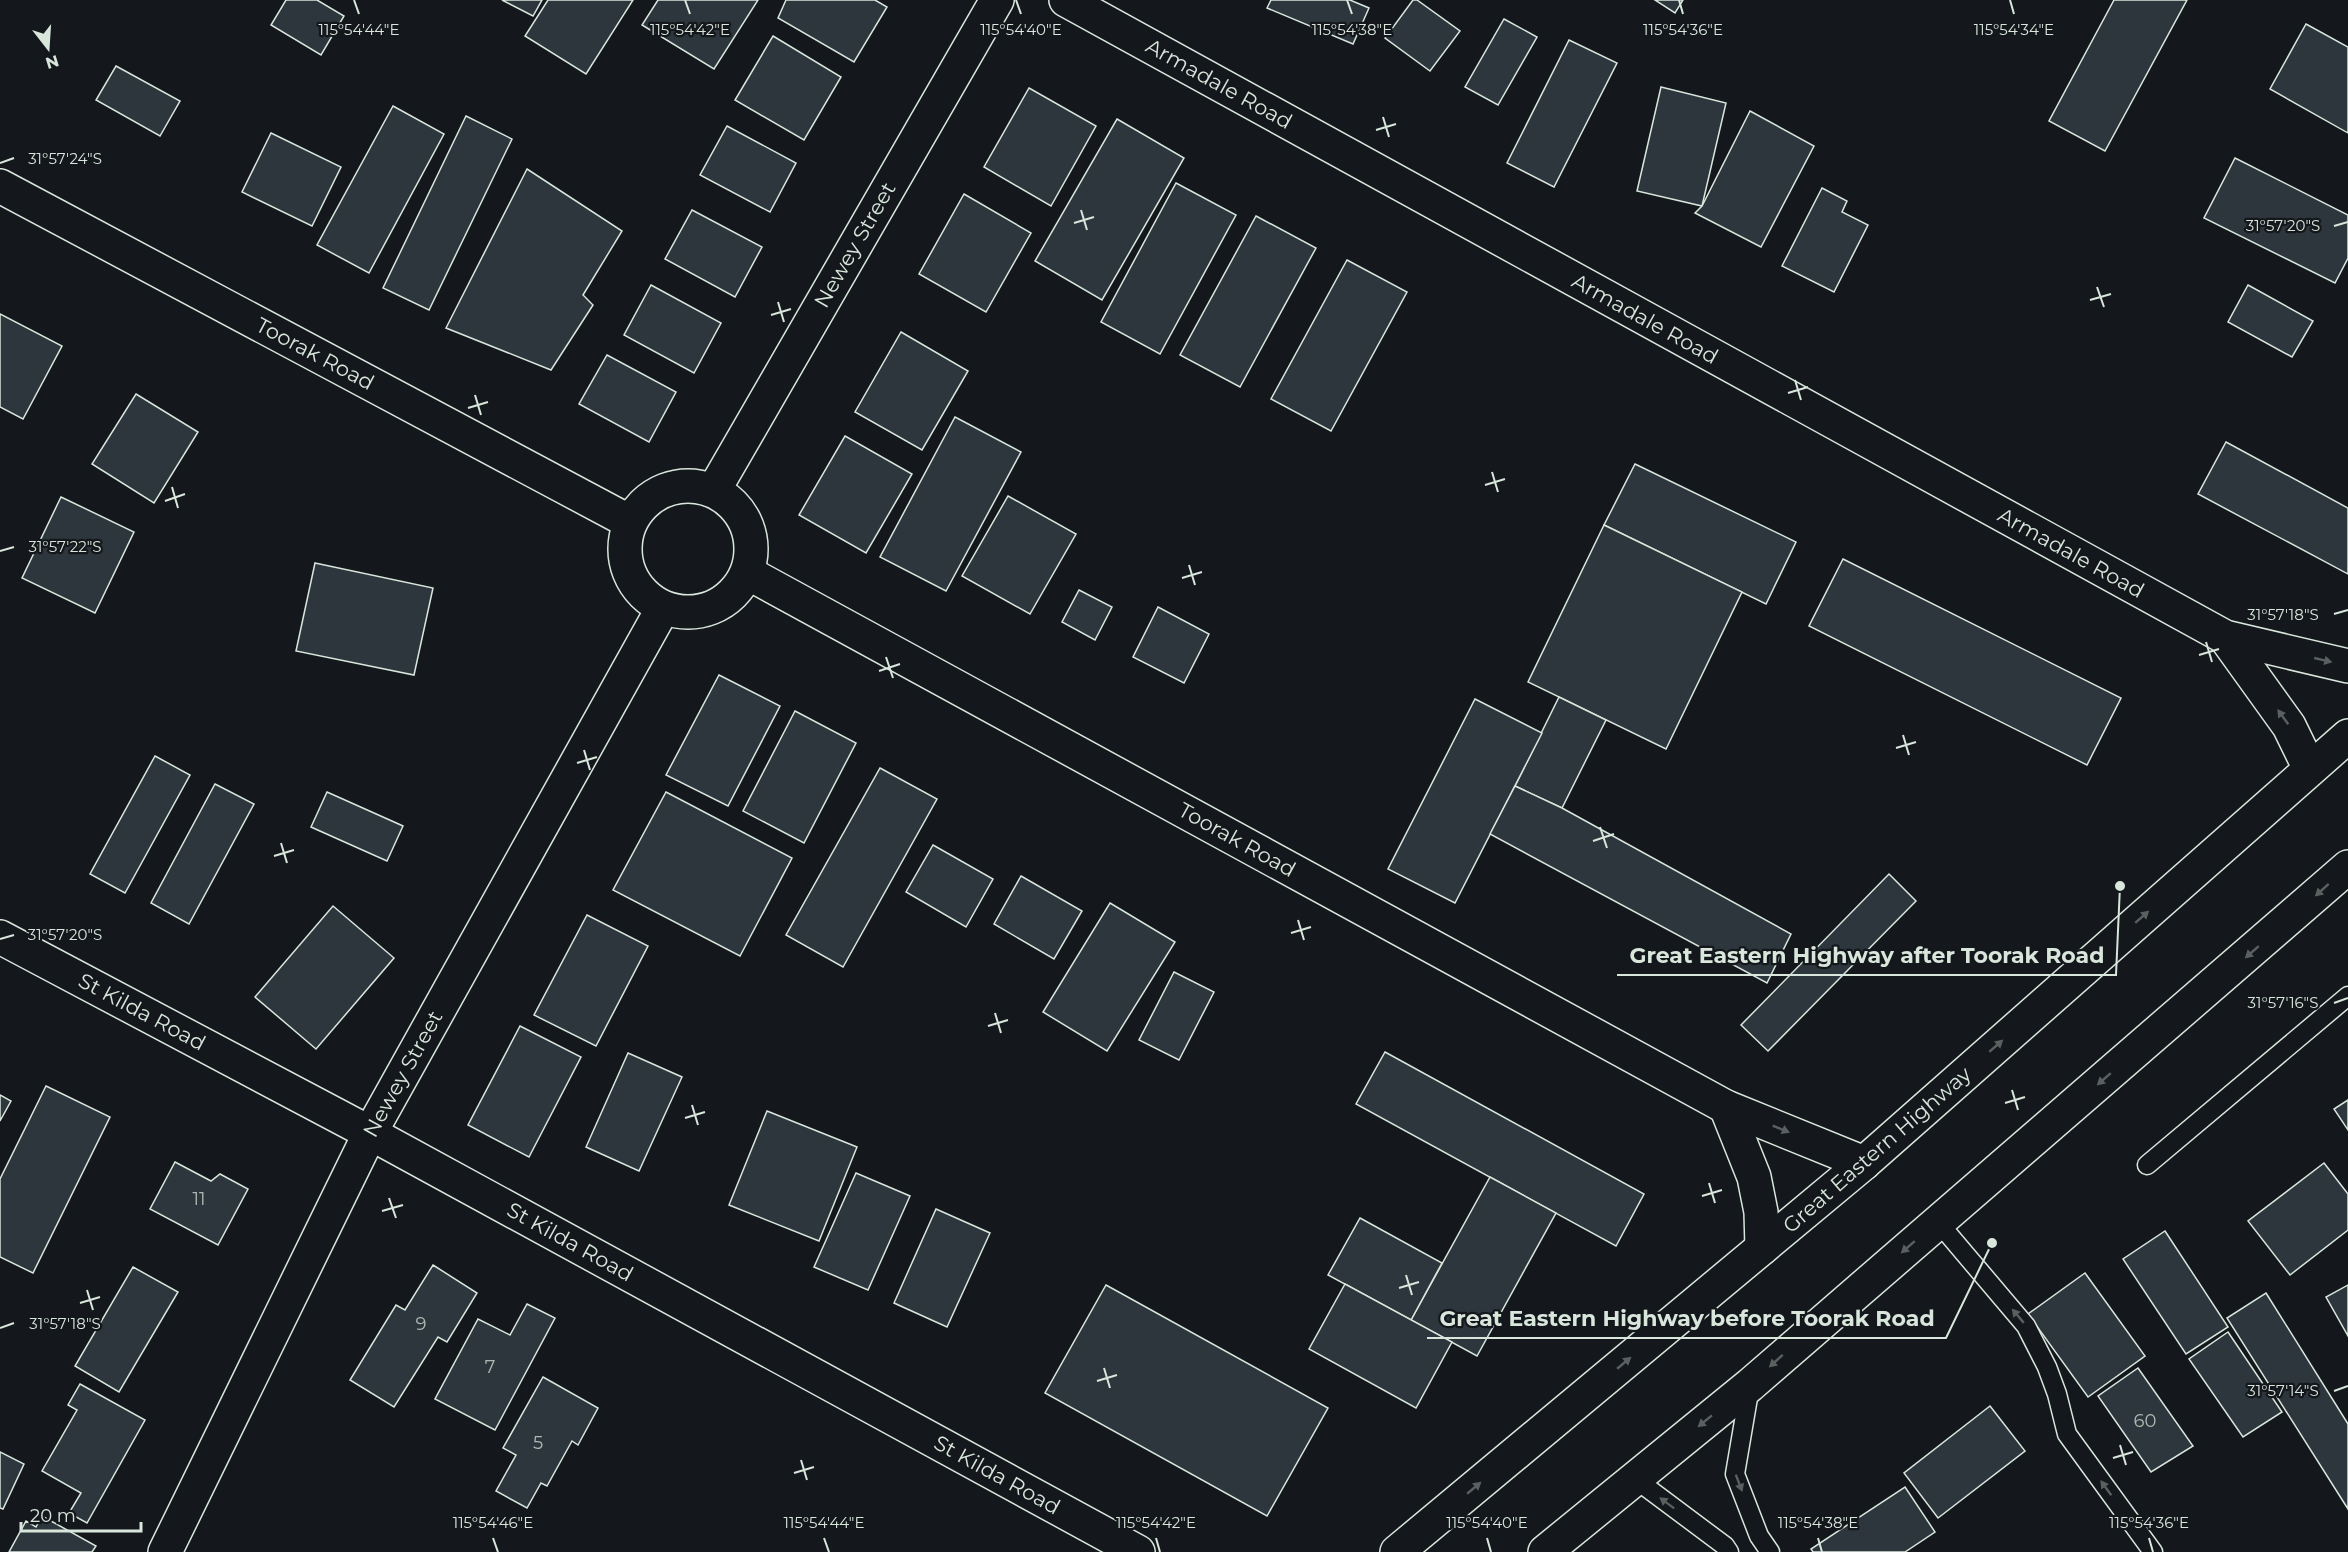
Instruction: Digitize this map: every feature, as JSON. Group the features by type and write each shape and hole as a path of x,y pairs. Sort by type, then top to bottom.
{"main road":[{"name":"Newey Street","path":"714,490 997,0"},
{"name":"Armadale Road","path":"1066,0 2225,637 2348,666"},
{"name":"Toorak Road","path":"0,186 630,522"},
{"path":"679,485 714,490 736,506 752,537 748,573 734,594 701,612 663,608 639,591 624,557 630,522 645,502 679,485"},
{"name":"Toorak Road","path":"748,573 1726,1107 1864,1163"},
{"name":"Newey Street","path":"165,1552 370,1133 663,608"},
{"name":"Armadale Road","path":"2225,637 2289,726 2310,769"},
{"name":"Great Eastern Highway","path":"1397,1552 1864,1163 2348,736"},
{"path":"1545,1552 1750,1385 2348,867"},
{"name":"St Kilda Road","path":"0,937 370,1133 1138,1552"},
{"path":"1726,1107 1754,1177 1761,1212 1762,1248"}],"lane":[{"path":"2147,1165 2348,996"},
{"path":"1938,1222 2026,1326 2047,1367 2057,1394 2067,1434 2153,1552"},
{"path":"1750,1385 1735,1474 1759,1536 1770,1552"},
{"path":"1634,1478 1725,1546 1728,1552"}],"building":[{"path":"286,0 317,0 344,16 321,55 271,25"},
{"path":"502,0 542,0 533,16"},
{"path":"548,0 633,0 586,74 525,36"},
{"path":"658,0 758,0 714,69 642,25"},
{"path":"786,0 875,0 887,7 854,62 778,18"},
{"path":"1271,0 1350,0 1369,8 1353,44 1267,8"},
{"path":"1413,0 1417,0 1460,31 1430,71 1385,38"},
{"path":"1655,0 1683,0 1675,13"},
{"path":"2114,0 2187,0 2105,151 2049,121"},
{"path":"1504,19 1537,37 1498,105 1465,87"},
{"path":"2306,24 2348,47 2348,133 2270,89"},
{"path":"773,36 841,77 804,140 735,100"},
{"path":"1569,40 1617,63 1554,187 1507,163"},
{"path":"116,66 180,101 160,136 96,100"},
{"path":"1661,87 1726,103 1702,206 1637,191"},
{"path":"1029,88 1096,126 1051,206 984,167"},
{"path":"393,106 444,134 369,273 317,245"},
{"path":"1750,111 1814,146 1761,247 1695,213 1702,206"},
{"path":"466,116 512,139 429,310 383,288"},
{"path":"1117,119 1184,158 1102,300 1035,261"},
{"path":"727,126 796,163 770,212 700,175"},
{"path":"271,133 341,167 312,226 242,192"},
{"path":"2235,158 2348,215 2348,258 2335,283 2204,218"},
{"path":"527,169 622,231 583,295 593,305 551,370 446,328"},
{"path":"1176,183 1236,215 1160,354 1101,322"},
{"path":"1822,188 1847,201 1842,212 1868,225 1834,292 1782,266"},
{"path":"964,194 1031,233 986,312 919,274"},
{"path":"692,210 762,247 735,297 665,259"},
{"path":"1256,216 1316,248 1240,387 1180,355"},
{"path":"1347,260 1407,292 1331,431 1271,399"},
{"path":"651,285 721,323 694,373 624,335"},
{"path":"2248,285 2313,321 2292,357 2228,322"},
{"path":"0,314 62,346 23,419 0,407"},
{"path":"901,332 968,371 922,450 855,412"},
{"path":"607,355 676,392 649,442 579,404"},
{"path":"136,394 198,432 154,503 92,464"},
{"path":"955,417 1021,452 946,591 880,557"},
{"path":"845,436 912,474 866,553 799,515"},
{"path":"2226,442 2348,508 2348,574 2198,494"},
{"path":"1635,464 1796,542 1766,604 1604,525"},
{"path":"1008,496 1076,534 1030,614 962,576"},
{"path":"61,497 134,532 95,613 22,578"},
{"path":"1604,525 1742,592 1666,749 1528,682"},
{"path":"1843,559 2121,698 2087,765 1809,626"},
{"path":"315,563 433,588 414,675 296,651"},
{"path":"1079,590 1112,607 1095,640 1062,622"},
{"path":"1158,607 1209,634 1184,683 1133,657"},
{"path":"719,675 780,706 728,806 666,775"},
{"path":"1559,697 1606,720 1562,808 1515,786"},
{"path":"1475,699 1542,733 1455,903 1388,869"},
{"path":"795,711 856,743 804,843 743,811"},
{"path":"155,756 190,775 125,893 90,874"},
{"path":"880,768 937,799 843,967 786,935"},
{"path":"215,784 254,804 189,924 151,903"},
{"path":"1515,786 1562,808 1791,934 1767,983 1490,834"},
{"path":"327,792 403,826 387,861 311,827"},
{"path":"666,792 792,858 740,956 613,890"},
{"path":"933,845 993,879 966,927 906,892"},
{"path":"1889,874 1916,901 1768,1051 1741,1025"},
{"path":"1021,876 1082,911 1054,959 994,924"},
{"path":"1110,903 1175,942 1107,1051 1043,1012"},
{"path":"333,906 394,958 316,1049 255,997"},
{"path":"587,915 648,946 596,1046 534,1015"},
{"path":"1174,972 1214,992 1179,1060 1139,1040"},
{"path":"520,1026 581,1057 529,1157 468,1125"},
{"path":"1385,1052 1644,1194 1616,1246 1356,1104"},
{"path":"628,1053 682,1077 639,1171 586,1147"},
{"path":"46,1086 110,1117 33,1273 0,1257 0,1179"},
{"path":"0,1095 11,1101 0,1121"},
{"path":"2348,1100 2348,1130 2334,1109"},
{"path":"767,1111 857,1147 819,1241 729,1205"},
{"path":"175,1162 211,1181 220,1174 248,1189 218,1245 150,1209"},
{"path":"2324,1163 2348,1194 2348,1230 2290,1275 2248,1221"},
{"path":"856,1173 910,1196 868,1290 814,1267"},
{"path":"1490,1177 1556,1213 1477,1356 1411,1320"},
{"path":"936,1209 990,1233 947,1327 894,1303"},
{"path":"1360,1218 1442,1263 1411,1320 1328,1275"},
{"path":"2165,1231 2228,1327 2186,1354 2123,1259"},
{"path":"433,1265 477,1293 447,1342 438,1337 394,1407 350,1380 396,1305 405,1310"},
{"path":"133,1267 178,1292 119,1392 75,1366"},
{"path":"2085,1273 2145,1356 2088,1397 2028,1314"},
{"path":"1345,1284 1452,1342 1416,1408 1309,1349"},
{"path":"1106,1285 1328,1408 1267,1516 1045,1393"},
{"path":"2348,1285 2348,1336 2326,1297"},
{"path":"2266,1293 2348,1424 2348,1509 2227,1318"},
{"path":"527,1304 555,1318 495,1430 435,1399 478,1319 510,1335"},
{"path":"2228,1332 2282,1412 2243,1437 2189,1359"},
{"path":"2138,1368 2193,1446 2151,1472 2098,1396"},
{"path":"543,1377 598,1408 578,1445 572,1441 547,1486 541,1483 527,1508 496,1491 516,1455 503,1448"},
{"path":"80,1384 145,1420 87,1523 69,1513 81,1493 42,1471 77,1410 68,1405"},
{"path":"1990,1406 2025,1451 1938,1518 1904,1473"},
{"path":"0,1452 24,1464 3,1509 0,1508"},
{"path":"1905,1487 1935,1532 1905,1552 1813,1552 1811,1549"},
{"path":"42,1516 96,1546 92,1552 9,1552 26,1521 36,1527"}],"place":[{"name":"Great Eastern Highway after Toorak Road","path":"2120,886"},
{"name":"Great Eastern Highway before Toorak Road","path":"1992,1243"}]}
